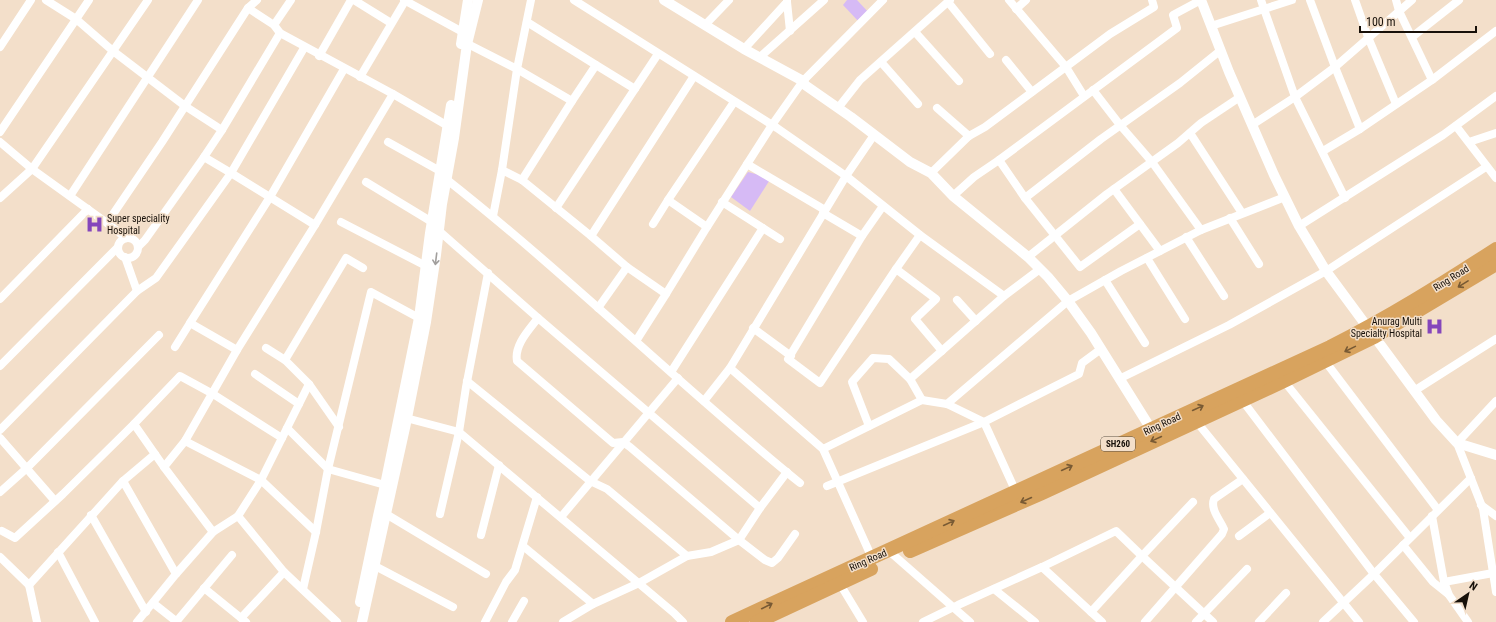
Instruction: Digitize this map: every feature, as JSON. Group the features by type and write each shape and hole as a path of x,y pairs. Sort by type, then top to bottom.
{"highway":[{"name":"Ring Road","path":"757,622 840,584 893,554 1016,492 1151,429 1371,333 1428,293 1496,249"},
{"name":"Ring Road","path":"732,622 872,558 893,554 1049,490 1284,381 1325,361 1371,333 1496,264"}],"street":[{"path":"0,48 31,0"},
{"path":"46,0 76,19 113,51 185,106 222,130"},
{"path":"0,132 89,0"},
{"path":"0,198 32,169 148,0"},
{"path":"70,196 198,0"},
{"path":"108,223 248,8 257,0"},
{"path":"274,25 291,0"},
{"path":"319,56 351,0"},
{"path":"354,0 392,24"},
{"path":"360,77 392,24 404,0 572,101"},
{"path":"356,622 419,318 432,222 447,155 465,38 468,0"},
{"path":"447,155 448,126 465,38 478,0"},
{"path":"493,216 502,170 517,69 531,0"},
{"path":"574,0 772,125 846,176 920,235 1004,296"},
{"path":"664,0 803,81 805,85 910,162 931,173 953,196 1028,257 1068,302 1101,349 1151,429"},
{"path":"705,25 729,0"},
{"path":"760,57 824,0"},
{"path":"636,341 722,202 772,125 803,81 883,0"},
{"path":"1009,0 1066,67 1084,96"},
{"path":"1016,9 1026,0"},
{"path":"931,173 969,136 985,127 1110,34 1154,7 1152,0"},
{"path":"953,196 974,177 1177,28 1173,15 1201,0 1220,50 1252,125 1299,226 1326,271 1371,333 1436,420 1457,442 1481,505 1496,592"},
{"path":"1261,0 1295,97 1345,198"},
{"path":"1211,26 1292,0"},
{"path":"1310,0 1360,129"},
{"path":"1355,0 1368,37 1396,104"},
{"path":"1396,0 1399,11 1432,80"},
{"path":"1252,125 1295,97 1335,67 1412,0"},
{"path":"1412,37 1459,0"},
{"path":"744,48 787,1"},
{"path":"787,1 790,31"},
{"path":"838,108 860,80 949,1 990,54"},
{"path":"248,8 274,25 280,33 304,48 393,94 448,126"},
{"path":"527,22 635,89"},
{"path":"1323,152 1360,129 1432,80 1496,31"},
{"path":"915,32 959,80"},
{"path":"125,257 134,256 138,250 138,247 145,240 204,157 222,130 280,33"},
{"path":"0,430 137,291 156,278 230,173 304,48"},
{"path":"1025,198 1120,126 1180,83 1220,50"},
{"path":"556,208 658,54"},
{"path":"1006,60 1032,92"},
{"path":"881,62 918,104"},
{"path":"522,180 596,65"},
{"path":"175,347 270,197 344,69"},
{"path":"591,236 694,76"},
{"path":"1093,90 1120,126 1152,162 1201,230"},
{"path":"164,467 185,440 213,394 237,350 315,225 393,94"},
{"path":"1299,226 1456,126 1496,96"},
{"path":"1028,257 1201,123 1240,97"},
{"path":"653,224 734,102"},
{"path":"937,108 969,136"},
{"path":"1456,126 1496,178"},
{"path":"1190,133 1242,213"},
{"path":"1469,142 1496,133"},
{"path":"704,401 730,368 846,176 874,135"},
{"path":"0,142 32,169 108,223 126,238 135,241 138,247"},
{"path":"388,142 443,175 493,216 800,483"},
{"path":"204,157 315,225"},
{"path":"999,160 1025,198 1080,267 1140,224"},
{"path":"747,164 862,236"},
{"path":"1119,379 1229,325 1326,271 1486,166"},
{"path":"502,170 522,180 627,267 666,294"},
{"path":"362,622 386,514 428,307 436,256 443,175"},
{"path":"366,182 432,222"},
{"path":"1114,189 1160,250"},
{"path":"947,404 1068,302 1104,280 1186,237 1242,213 1285,197"},
{"path":"668,200 707,226"},
{"path":"722,202 780,239"},
{"path":"883,206 862,236 788,360 820,384 920,235"},
{"path":"0,299 88,209"},
{"path":"1230,218 1259,264"},
{"path":"341,222 426,266"},
{"path":"671,372 763,228"},
{"path":"438,230 648,413 760,508"},
{"path":"1186,237 1224,296"},
{"path":"0,366 118,247 120,242 126,238"},
{"path":"118,247 120,253 125,257 137,291"},
{"path":"285,360 346,258 363,268"},
{"path":"1147,258 1185,319"},
{"path":"598,308 627,267"},
{"path":"910,379 1004,296 1040,269"},
{"path":"896,270 936,299 916,319 942,351"},
{"path":"440,514 459,432 467,381 488,273"},
{"path":"1104,280 1145,343"},
{"path":"303,589 328,469 371,292 419,318"},
{"path":"957,300 976,321"},
{"path":"538,318 519,346 516,354 517,361 613,443 623,442 739,540 765,560 772,563 778,558 794,534"},
{"path":"190,323 237,350"},
{"path":"754,328 791,356"},
{"path":"0,492 27,468 159,335"},
{"path":"1414,391 1496,340"},
{"path":"266,348 285,360 309,384 338,427"},
{"path":"827,486 984,422 1079,374 1082,363 1101,349"},
{"path":"869,426 852,382 874,358 889,359 910,379 922,400"},
{"path":"1325,361 1435,513 1444,582 1449,595 1468,622"},
{"path":"730,368 823,449 872,558"},
{"path":"255,374 299,404"},
{"path":"1,531 15,538 134,424 180,376 213,394 282,438"},
{"path":"561,517 678,378"},
{"path":"467,381 590,481 607,488 687,556"},
{"path":"1284,381 1410,538"},
{"path":"138,622 176,574 213,532 238,516 261,480 309,384"},
{"path":"823,449 922,400 947,404 984,422 1016,492"},
{"path":"1242,400 1374,574 1414,622"},
{"path":"1457,442 1496,401"},
{"path":"406,418 459,432 639,583 683,622"},
{"path":"1196,421 1359,622"},
{"path":"134,424 213,532"},
{"path":"287,428 328,469 385,485"},
{"path":"0,438 27,468 54,502"},
{"path":"185,440 261,480 316,532"},
{"path":"1457,442 1496,455"},
{"path":"29,584 123,481 155,454"},
{"path":"481,535 499,465"},
{"path":"563,622 593,604 639,583 687,556 711,552 739,540 760,508 787,472"},
{"path":"1323,622 1471,478"},
{"path":"1145,622 1222,534 1224,529 1212,503 1214,499 1243,479"},
{"path":"123,481 176,574"},
{"path":"485,622 506,582 515,570 537,497"},
{"path":"1091,612 1193,502"},
{"path":"1481,505 1496,516"},
{"path":"1239,536 1270,513"},
{"path":"386,514 486,574"},
{"path":"91,515 146,612"},
{"path":"238,516 284,572 337,622"},
{"path":"923,622 1116,531 1213,622"},
{"path":"1403,545 1433,582 1449,595"},
{"path":"523,546 593,604"},
{"path":"58,552 95,622"},
{"path":"893,554 970,622"},
{"path":"153,603 177,622 232,555"},
{"path":"0,557 29,584 37,622"},
{"path":"375,566 453,607"},
{"path":"1042,567 1102,622"},
{"path":"1196,622 1247,569"},
{"path":"204,588 244,620 284,572"},
{"path":"1444,582 1493,573"},
{"path":"840,584 863,622"},
{"path":"994,589 1035,622"},
{"path":"1259,622 1286,592"},
{"path":"512,622 524,601"}],"shaded area":[{"path":"847,0 857,0 870,14 860,23 843,5"},
{"path":"748,172 771,178 750,211 731,197"}],"place":[{"name":"Super speciality Hospital","path":"94,224"},
{"name":"Anurag Multi Specialty Hospital","path":"1435,327"}]}
